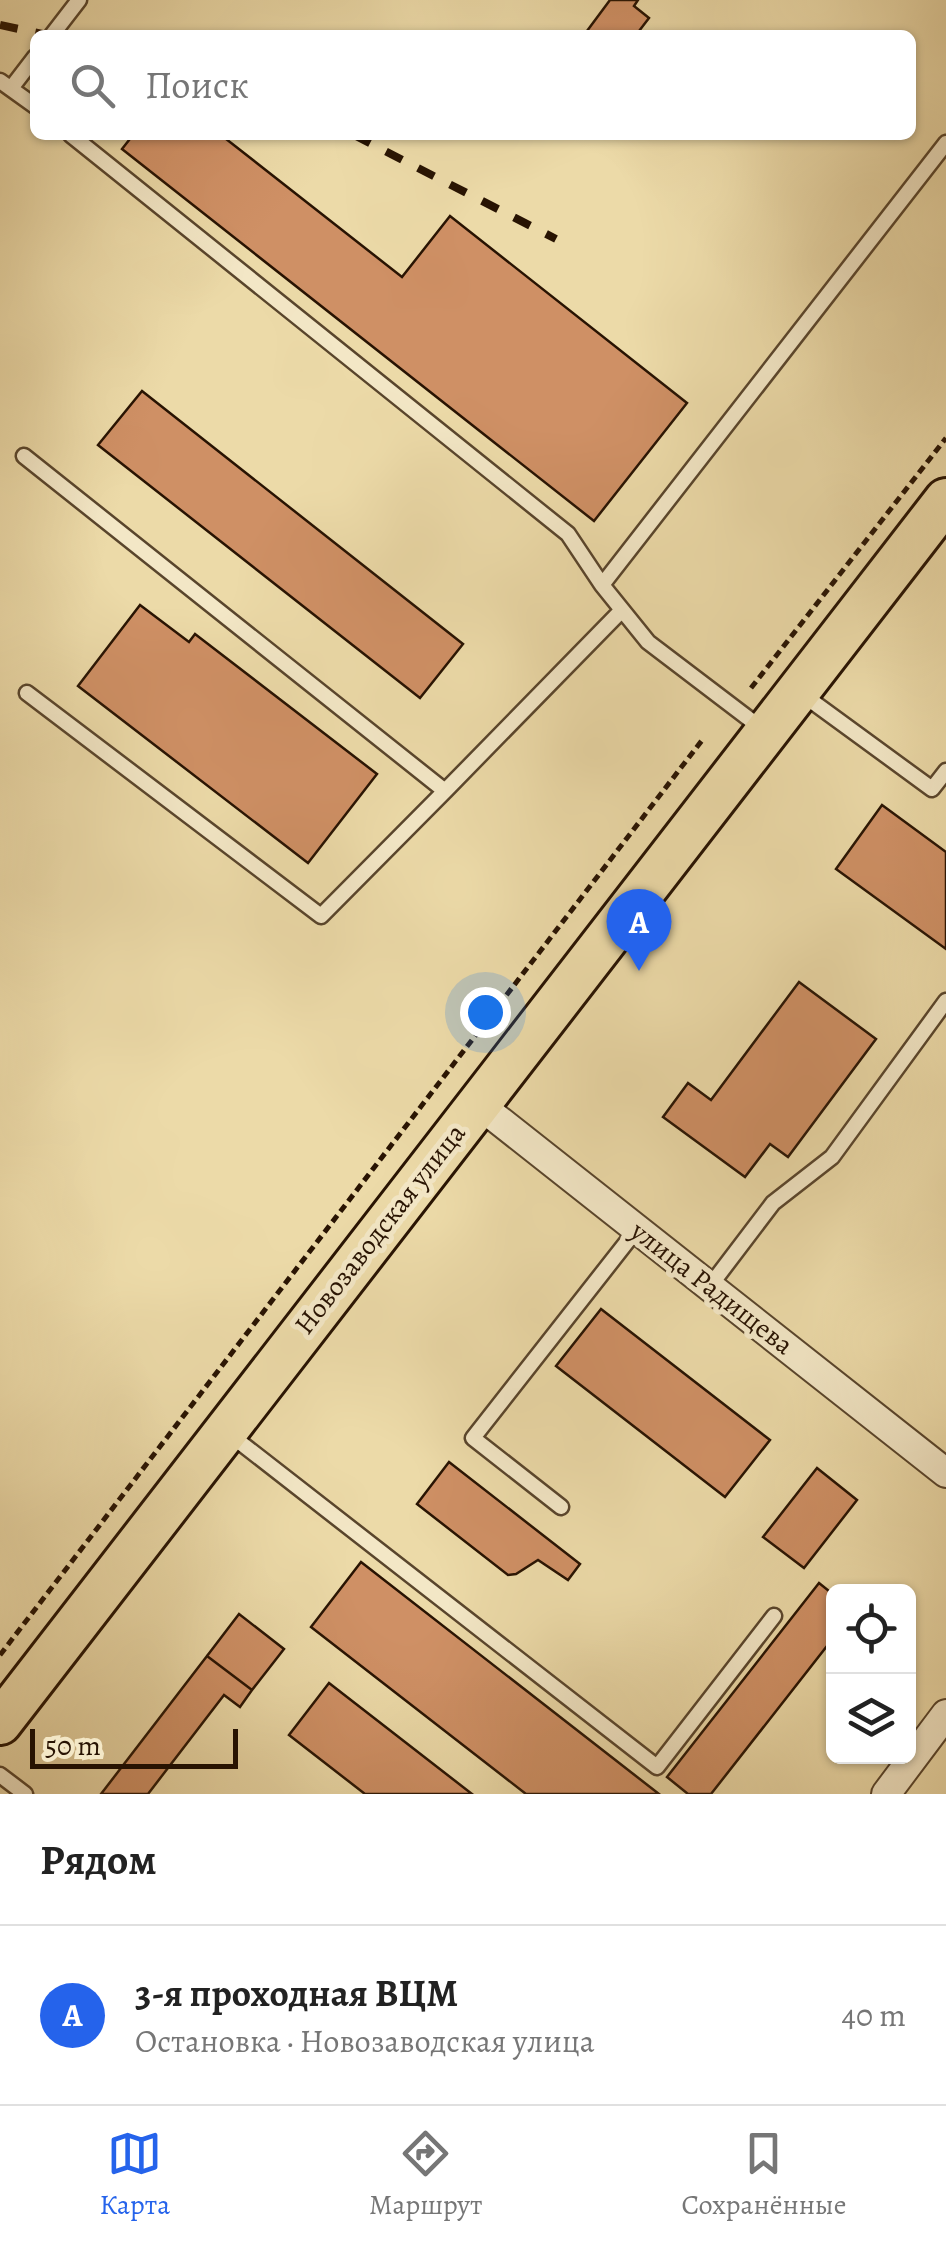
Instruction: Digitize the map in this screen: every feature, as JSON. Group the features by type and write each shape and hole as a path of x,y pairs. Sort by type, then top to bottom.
{"main road":[{"name":"Новозаводская улица","path":"0,1723 946,500"}],"street":[{"name":"улица Радищева","path":"478,1102 946,1473"},
{"path":"886,1794 946,1714"}],"lane":[{"path":"56,30 79,0"},
{"path":"30,62 6,84 30,102"},
{"path":"77,140 568,534 602,585 648,642 766,732"},
{"path":"602,585 946,143"},
{"path":"24,456 444,791"},
{"path":"27,693 320,916 622,610"},
{"path":"797,691 932,789 946,771"},
{"path":"710,1286 773,1203 832,1156 946,1001"},
{"path":"561,1508 473,1438 637,1229"},
{"path":"225,1431 657,1768 774,1616"},
{"path":"0,1774 24,1794"}],"path":[{"path":"751,688 946,438"},
{"path":"0,1655 703,739"}],"building":[{"path":"610,0 638,0 634,6 649,18 640,30 588,30"},
{"path":"129,140 227,140 402,277 450,216 687,403 594,521 122,149"},
{"path":"142,391 463,644 420,698 98,445"},
{"path":"140,605 189,642 195,634 377,774 308,863 78,686"},
{"path":"882,805 946,852 946,949 836,869"},
{"path":"799,982 876,1039 788,1157 770,1144 745,1177 663,1117 688,1083 711,1100"},
{"path":"601,1309 770,1440 725,1497 556,1366"},
{"path":"449,1462 580,1564 568,1580 538,1560 508,1575 417,1504"},
{"path":"817,1468 857,1500 804,1568 763,1537"},
{"path":"361,1562 659,1794 526,1794 311,1627"},
{"path":"819,1583 826,1589 826,1647 711,1794 688,1794 667,1777"},
{"path":"239,1614 284,1649 252,1690 207,1656"},
{"path":"207,1656 252,1690 240,1707 224,1695 148,1794 101,1794"},
{"path":"329,1683 472,1794 365,1794 289,1735"}],"railway":[{"path":"0,25 30,31"},
{"path":"364,140 556,239"}],"place":[{"name":"3-я проходная ВЦМ","path":"639,971"}]}
